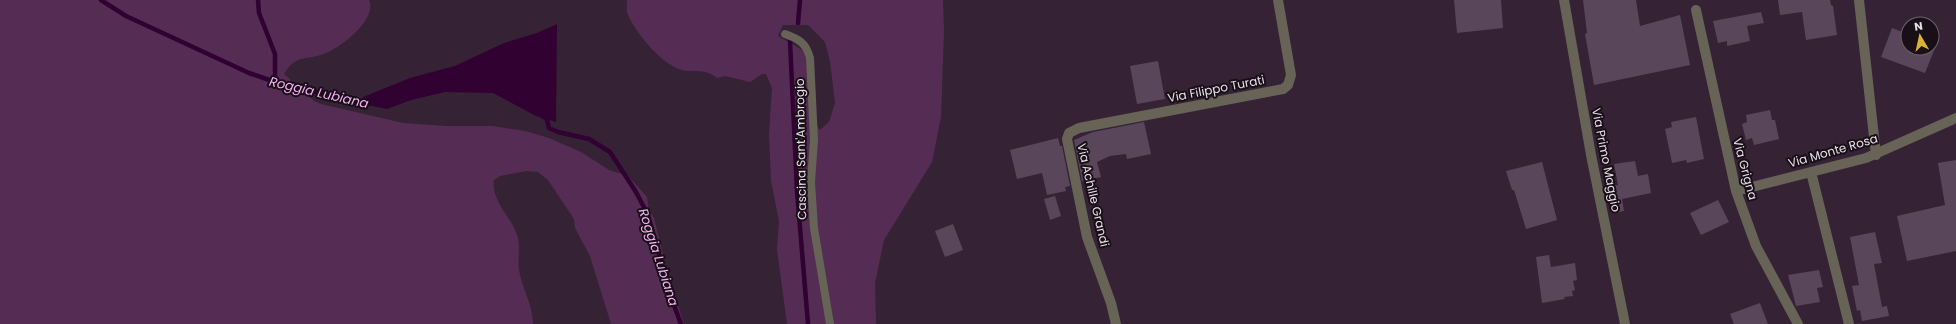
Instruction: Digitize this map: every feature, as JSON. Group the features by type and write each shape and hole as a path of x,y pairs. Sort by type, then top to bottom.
{"street":[{"name":"Via Filippo Turati","path":"1067,139 1069,133 1079,128 1283,89 1291,80 1291,75 1278,0"},
{"name":"Via Primo Maggio","path":"1564,0 1590,147 1625,324"},
{"path":"1859,0 1876,154"},
{"name":"Via Grigna","path":"1696,10 1736,191 1756,246 1798,324"},
{"name":"Via Monte Rosa","path":"1736,191 1876,154 1956,118"},
{"name":"Via Achille Grandi","path":"1067,139 1087,237 1111,303 1116,324"},
{"path":"1811,172 1849,324"}],"lane":[{"name":"Cascina Sant'Ambrogio","path":"785,34 795,37 807,47 810,58 814,140 811,182 814,228 830,324"}],"shaded area":[{"path":"0,0 369,0 370,7 368,15 363,24 349,39 326,53 298,60 289,67 284,74 314,101 321,104 403,123 446,126 492,126 525,131 549,138 581,152 609,170 628,176 647,197 649,210 654,218 668,275 684,324 611,324 590,256 575,228 574,219 548,180 538,172 526,171 500,176 494,180 494,187 497,200 517,235 519,245 519,270 533,317 533,324 0,324"},
{"path":"627,0 943,0 944,30 941,117 932,162 884,240 875,283 876,324 787,324 777,249 779,221 771,181 769,135 772,88 766,74 762,74 750,82 725,76 717,78 708,73 687,71 674,67 658,55 643,39 627,13","holes":["783,25 808,25 825,42 830,61 835,103 829,122 820,130 816,123 814,114 805,55 802,50 778,36"]},
{"path":"557,24 556,122 536,116 493,93 445,92 411,100 387,109 362,104 363,97 410,78 455,66 504,43 537,33"}],"building":[{"path":"1454,0 1501,0 1503,28 1457,33"},
{"path":"1583,0 1636,0 1640,26 1680,15 1690,65 1594,85 1585,34 1587,33"},
{"path":"1778,0 1830,0 1831,5 1833,6 1837,35 1806,40 1802,12 1780,15"},
{"path":"1761,12 1764,23 1747,26 1750,41 1727,46 1727,41 1718,43 1713,21"},
{"path":"1892,28 1900,31 1900,56 1932,56 1925,73 1881,57"},
{"path":"1158,61 1165,99 1137,104 1130,66"},
{"path":"1770,110 1772,120 1775,120 1779,139 1754,145 1752,138 1746,140 1742,124 1747,122 1746,115"},
{"path":"1696,117 1704,159 1687,163 1686,160 1672,163 1665,129 1672,127 1671,122"},
{"path":"1144,122 1151,154 1127,159 1126,154 1110,156 1097,162 1101,177 1082,181 1074,140 1093,132"},
{"path":"1058,138 1060,146 1062,146 1070,186 1065,187 1066,191 1047,195 1042,173 1017,179 1010,150"},
{"path":"1956,160 1956,251 1907,261 1897,216 1945,205 1938,163"},
{"path":"1635,161 1638,176 1648,174 1651,193 1622,199 1624,211 1613,213 1608,186 1618,185 1614,164"},
{"path":"1542,162 1557,220 1526,229 1514,190 1512,190 1506,171"},
{"path":"1055,196 1061,216 1050,220 1044,199"},
{"path":"1718,200 1729,222 1701,235 1690,213"},
{"path":"953,224 963,250 945,257 935,231"},
{"path":"1875,232 1882,263 1874,264 1882,307 1887,306 1889,316 1862,321 1860,310 1857,311 1852,286 1859,285 1850,237"},
{"path":"1549,255 1551,267 1575,263 1577,280 1573,281 1575,290 1572,291 1573,296 1542,303 1536,257"},
{"path":"1819,270 1823,287 1817,288 1820,302 1796,306 1788,275"},
{"path":"1760,303 1768,324 1734,324 1730,314"}],"waterway":[{"name":"Roggia Lubiana","path":"101,0 126,16 249,73 275,82 368,104"},
{"path":"258,0 259,13 275,54 275,82"},
{"path":"798,23 800,0"},
{"path":"790,41 797,191 808,324"},
{"name":"Roggia Lubiana","path":"542,116 547,119 549,128 558,132 589,139 610,152 636,192 648,215 672,300 681,324"}]}
